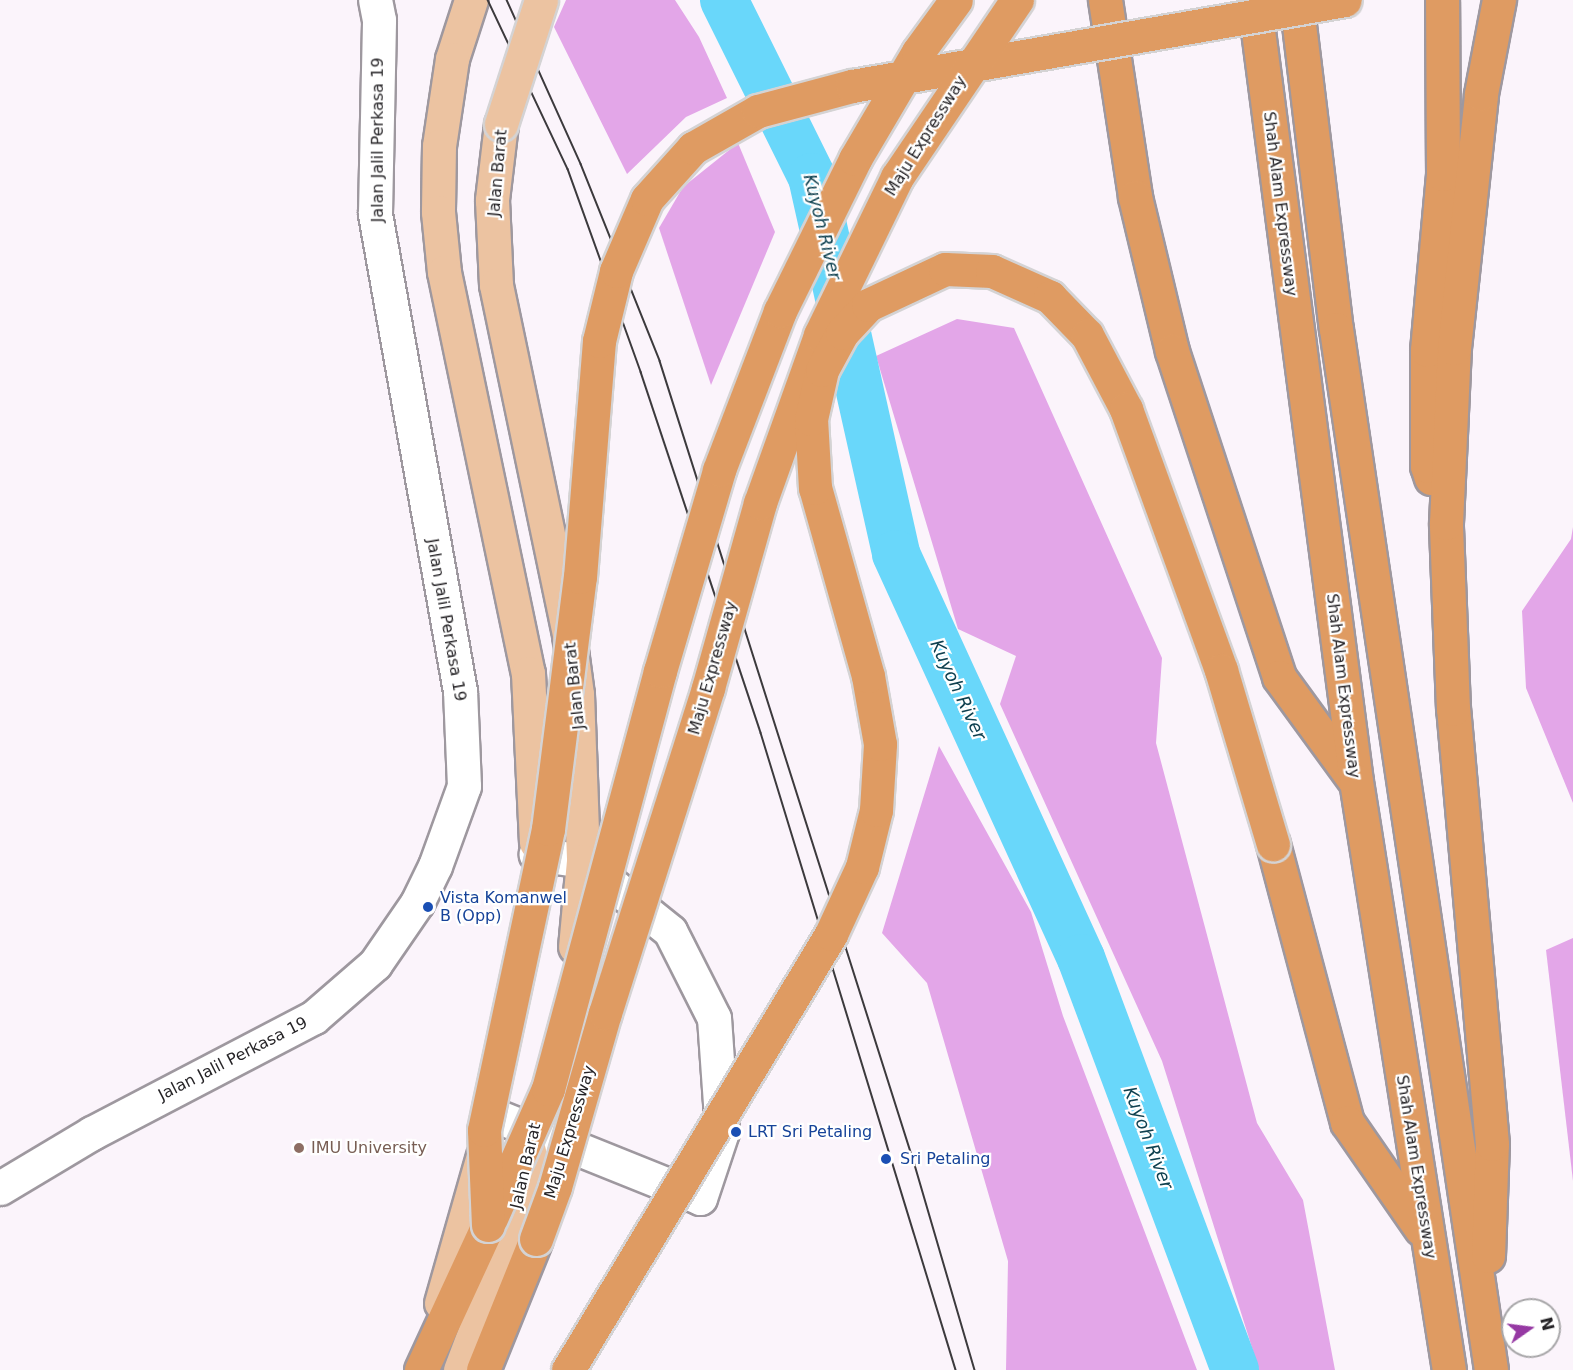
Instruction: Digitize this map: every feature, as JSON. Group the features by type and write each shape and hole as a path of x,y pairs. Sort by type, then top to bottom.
{"highway":[{"name":"Maju Expressway","path":"421,1370 548,1089 660,671 719,470 772,332 855,159 918,52 956,0"},
{"name":"Maju Expressway","path":"483,1370 555,1187 760,503 820,334 897,177 1017,0"},
{"path":"1104,0 1135,197 1172,351 1279,677 1356,781"},
{"name":"Shah Alam Expressway","path":"1254,0 1356,781 1449,1370"},
{"path":"1296,0 1336,329 1488,1354"},
{"path":"488,1225 484,1130 548,829 580,577 599,341 616,271 647,199 693,148 758,111 852,86 1345,0"},
{"path":"1442,0 1443,174 1426,350 1427,466 1446,523"},
{"path":"1488,1354 1492,1144 1453,709 1446,523 1454,348 1481,94 1499,0"},
{"path":"568,1370 819,954 862,867 876,810 880,744 868,676 815,488 811,419 822,370 842,333 868,305 945,269 992,271 1050,297 1087,335 1134,430 1221,670 1273,844 1347,1122 1426,1235"}],"main road":[{"path":"414,1370 434,1327 494,1115 536,854 528,673 444,272 438,212 439,146 452,59 471,0"},
{"name":"Jalan Barat","path":"460,1370 507,1246 580,925 583,861 582,749 569,635 496,285 492,200 501,124 541,0"}],"street":[{"name":"Jalan Jalil Perkasa 19","path":"0,1188 92,1133 323,1009 375,964 417,903 435,866 464,786 460,691 375,213 379,20 375,0"},
{"path":"494,1115 535,1129 700,1198 722,1132 714,1018 670,931 583,861 536,854"}],"shaded area":[{"path":"566,0 675,0 699,37 727,98 686,117 627,174 554,27"},
{"path":"738,143 775,232 711,385 659,228 683,187"},
{"path":"957,319 1014,328 1162,658 1156,743 1257,1123 1303,1200 1335,1370 1259,1370 1162,1061 1000,704 1016,656 958,629 876,356"},
{"path":"1573,527 1573,803 1526,688 1522,611 1571,539"},
{"path":"939,746 1031,912 1063,1016 1197,1370 1006,1370 1008,1261 927,983 882,933"},
{"path":"1573,938 1573,1181 1546,950"}],"waterway":[{"name":"Kuyoh River","path":"724,0 812,177 896,554 1081,958 1235,1370"}],"tram line":[{"path":"488,0 568,169 641,372 761,733 956,1370"},
{"path":"507,0 581,164 660,361 915,1165 975,1370"}],"place":[{"name":"Vista Komanwel B (Opp)","path":"428,907"},
{"name":"LRT Sri Petaling","path":"736,1132"},
{"name":"IMU University","path":"299,1148"},
{"name":"Sri Petaling","path":"886,1159"}]}
